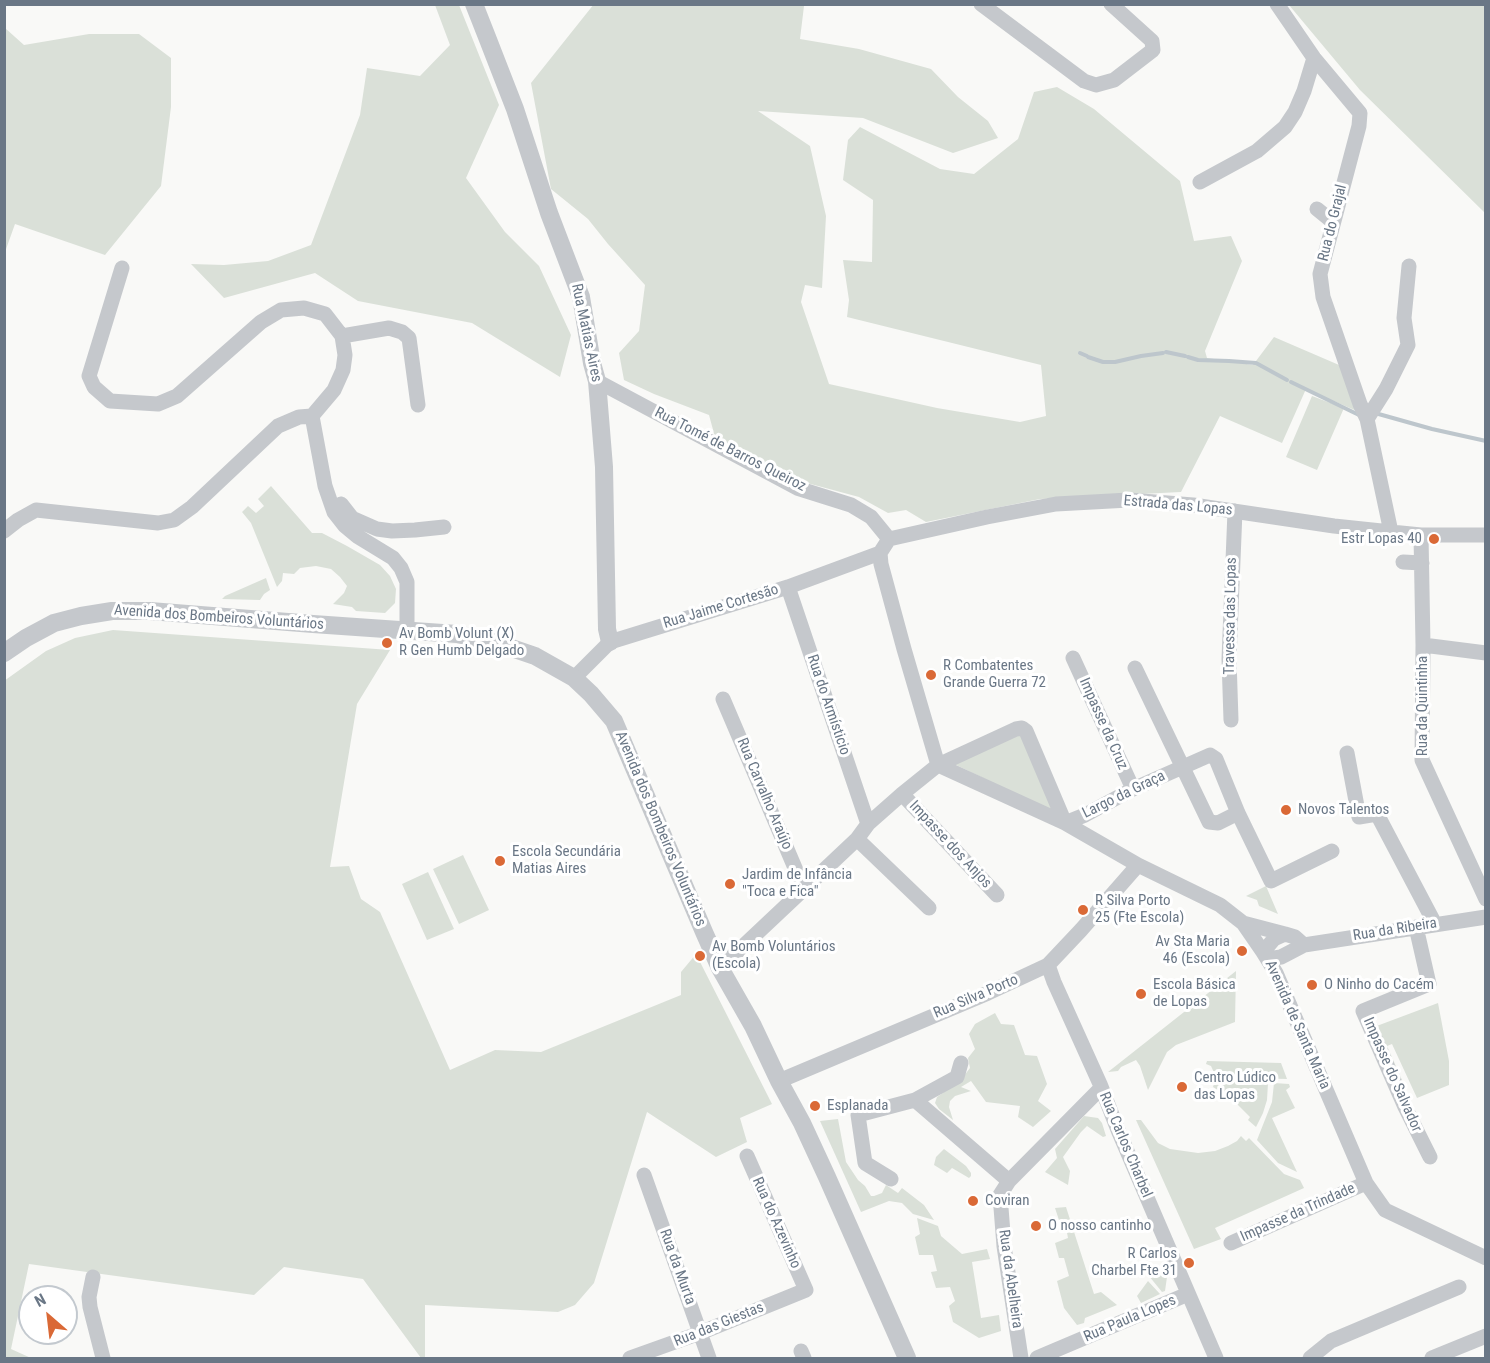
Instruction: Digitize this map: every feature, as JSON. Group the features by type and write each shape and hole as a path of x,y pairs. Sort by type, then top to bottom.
{"street":[{"name":"Rua Matias Aires","path":"474,4 515,109 549,213 581,297 597,381 604,467 607,629 610,642"},
{"path":"981,4 1084,81 1096,85 1114,80 1153,50 1152,41 1110,4"},
{"name":"Rua do Grajal","path":"1277,4 1314,58 1360,113 1359,126 1320,274 1323,297 1367,419 1392,532"},
{"path":"1200,182 1257,151 1285,127 1299,102 1314,58"},
{"path":"1317,209 1333,222"},
{"path":"1367,419 1386,389 1408,345 1404,318 1409,266"},
{"path":"4,531 36,510 158,523 174,520 192,507 278,426 299,417 312,416 334,390 343,370 345,355 342,336 325,314 304,308 281,310 261,322 177,396 158,404 110,401 94,387 89,376 122,268"},
{"path":"342,336 389,328 402,332 409,338 418,405"},
{"name":"Rua Tomé de Barros Queiroz","path":"597,381 797,488 851,505 871,517 889,539"},
{"path":"312,416 325,486 334,512 357,536 393,558 401,568 407,582 407,630"},
{"path":"325,486 352,518 377,529 392,531 444,527"},
{"name":"Estrada das Lopas","path":"889,539 1056,504 1130,500 1421,535 1485,535"},
{"name":"Travessa das Lopas","path":"1231,720 1229,659 1235,511"},
{"name":"Rua da Quintinha","path":"1421,535 1422,760 1485,899"},
{"path":"889,539 880,553 881,564 903,649 938,765"},
{"name":"Rua Jaime Cortesão","path":"574,678 610,642 788,586 880,553"},
{"path":"1403,562 1422,563"},
{"name":"Rua do Armísticio","path":"788,586 868,824"},
{"name":"Avenida dos Bombeiros Voluntários","path":"4,653 54,623 112,611 150,611 457,634 494,642 535,656 574,678 614,721 720,968 753,1026 779,1082 802,1123 907,1359"},
{"path":"1423,645 1485,653"},
{"name":"Impasse da Cruz","path":"1073,658 1133,789"},
{"path":"1135,668 1182,767"},
{"name":"Rua Carvalho Araújo","path":"723,699 804,889"},
{"path":"720,968 857,839 868,824 902,794 938,765 1016,729 1022,728 1026,731 1065,823"},
{"path":"1347,753 1359,817 1377,814 1435,924"},
{"name":"Largo da Graça","path":"1065,823 1133,789 1210,755 1215,759 1271,881 1332,851"},
{"name":"Avenida de Santa Maria","path":"938,765 1065,823 1138,865 1220,905 1243,923 1269,961 1366,1183 1386,1210 1485,1258"},
{"name":"Largo da Graça","path":"1182,767 1209,822 1218,823 1238,813"},
{"name":"Impasse dos Anjos","path":"902,794 997,895"},
{"path":"857,839 929,908"},
{"name":"Rua Silva Porto","path":"779,1082 1048,965 1082,930 1138,865"},
{"name":"Rua da Ribeira","path":"1304,945 1485,917"},
{"path":"1243,923 1294,937 1304,945 1269,961"},
{"name":"Impasse do Salvador","path":"1416,927 1429,984 1363,1011 1405,1107 1430,1157"},
{"path":"1269,961 1274,939 1285,934"},
{"name":"Rua Carlos Charbel","path":"1048,965 1216,1359"},
{"path":"891,1179 865,1163 858,1115 915,1100 957,1077 961,1063"},
{"path":"915,1100 1009,1181 1101,1088"},
{"name":"Rua do Azevinho","path":"747,1156 807,1290"},
{"name":"Rua da Murta","path":"644,1176 709,1359"},
{"name":"Rua da Abelheira","path":"1009,1181 1000,1195 1004,1246 1021,1359"},
{"name":"Impasse da Trindade","path":"1231,1243 1366,1183"},
{"path":"93,1277 89,1297 90,1307 103,1359"},
{"path":"1310,1359 1330,1341 1459,1287"},
{"name":"Rua das Giestas","path":"630,1359 807,1290"},
{"name":"Rua Paula Lopes","path":"1038,1359 1188,1294"},
{"path":"1432,1359 1485,1336"}],"shaded area":[{"path":"594,4 801,5 804,6 800,39 859,49 931,69 958,97 988,121 998,138 953,153 863,118 758,111 810,146 826,216 822,288 805,285 801,302 829,384 937,408 1020,422 1046,416 1041,365 847,317 849,300 843,260 872,262 873,200 843,180 848,140 860,127 940,169 974,174 1018,139 1034,92 1057,87 1094,109 1180,181 1194,241 1231,236 1242,261 1205,351 1207,358 1253,365 1274,337 1346,368 1359,412 1306,389 1282,443 1220,416 1181,492 1040,499 926,522 906,510 888,513 859,497 807,483 715,437 709,415 624,380 619,353 639,331 645,285 588,219 551,189 531,83"},
{"path":"435,5 459,5 499,105 466,178 505,232 539,266 571,335 560,377 472,323 358,301 315,273 224,298 191,264 224,265 268,261 311,245 360,115 367,68 420,76 450,45"},
{"path":"1289,5 1485,5 1485,213 1360,90"},
{"path":"5,28 24,45 89,34 139,34 171,58 171,107 161,186 105,255 15,224 5,252"},
{"path":"1312,396 1344,408 1317,470 1286,457"},
{"path":"271,486 312,533 322,533 347,546 380,565 390,576 396,589 395,603 385,613 356,611 352,607 333,604 344,593 347,586 331,569 316,566 300,568 294,574 283,573 282,581 277,587 251,523 242,512 248,506 256,513 264,506 258,499"},
{"path":"266,578 270,590 260,600 222,599 225,596"},
{"path":"113,630 390,650 357,704 330,867 349,866 361,899 380,912 450,1070 495,1050 541,1052 681,995 681,972 696,954 772,1104 740,1118 747,1142 716,1157 647,1112 594,1283 575,1305 558,1312 425,1305 425,1358 421,1358 363,1279 284,1267 254,1295 29,1264 25,1285 18,1285 18,1316 11,1349 31,1358 5,1358 4,681 46,651 75,638"},
{"path":"1020,733 1056,813 952,763"},
{"path":"463,855 489,910 459,924 433,869"},
{"path":"428,872 454,929 427,940 402,884"},
{"path":"1266,886 1278,914 1259,906 1257,900 1246,896"},
{"path":"1236,971 1235,1022 1176,1045 1167,1052 1148,1090 1136,1060 1121,1067 1118,1071 1108,1072"},
{"path":"1438,1003 1449,1061 1449,1085 1417,1098 1392,1044 1387,1046 1410,1098 1404,1100 1374,1027"},
{"path":"995,1013 1001,1024 1014,1025 1025,1055 1037,1056 1047,1084 1038,1101 1051,1111 1033,1127 1018,1117 1020,1106 986,1102 971,1081 961,1087 971,1091 955,1096 950,1101 949,1107 953,1120 935,1103 937,1097 960,1081 970,1068 968,1058 975,1049 969,1034 975,1024"},
{"path":"1207,1061 1281,1063 1287,1079 1216,1077 1211,1066 1206,1064"},
{"path":"1215,1081 1268,1083 1267,1100 1256,1127 1248,1120 1250,1117 1221,1088 1218,1090 1213,1087"},
{"path":"1274,1083 1289,1084 1290,1087 1286,1090 1295,1108 1272,1118 1297,1172 1278,1163 1257,1140 1272,1102"},
{"path":"1084,1116 1098,1118 1106,1136 1103,1137 1087,1126 1081,1132 1063,1157 1070,1171 1068,1185 1045,1172 1057,1158 1055,1149"},
{"path":"838,1119 846,1162 871,1196 882,1193 886,1185 898,1193 902,1188 924,1205 934,1220 913,1214 902,1203 889,1201 861,1212 820,1121"},
{"path":"1136,1120 1141,1120 1158,1143 1170,1149 1198,1153 1215,1151 1237,1141 1241,1136 1246,1141 1249,1138 1284,1174 1300,1180 1304,1188 1215,1228 1221,1239 1194,1249"},
{"path":"944,1149 966,1166 971,1173 969,1178 952,1168 947,1173 934,1165 936,1157"},
{"path":"1066,1207 1094,1294 1101,1292 1117,1305 1085,1318 1084,1323 1077,1325 1064,1308 1057,1281 1069,1276 1064,1258 1059,1258 1055,1243 1068,1238 1065,1222 1059,1220 1055,1208"},
{"path":"917,1218 938,1226 941,1236 962,1254 987,1249 990,1259 972,1262 981,1318 999,1315 1001,1331 979,1338 953,1322 949,1306 955,1301 950,1287 936,1288 931,1272 937,1271 933,1255 919,1255 915,1237 920,1234"},
{"path":"1152,1269 1163,1269 1167,1277 1165,1291 1162,1292 1149,1276"},
{"path":"1148,1281 1160,1294 1141,1303 1137,1296"}],"waterway":[{"path":"1166,352 1185,356"},
{"path":"1080,353 1087,356"},
{"path":"1088,357 1103,362 1115,362 1163,353"},
{"path":"1188,357 1198,360 1256,363 1287,380"},
{"path":"1291,382 1359,415"},
{"path":"1375,413 1486,441"}],"place":[{"name":"Estr Lopas 40","path":"1434,539"},
{"name":"Av Bomb Volunt (X) R Gen Humb Delgado","path":"387,643"},
{"name":"R Combatentes Grande Guerra 72","path":"931,675"},
{"name":"Novos Talentos","path":"1286,810"},
{"name":"Escola Secundária Matias Aires","path":"500,861"},
{"name":"Jardim de Infância \"Toca e Fica\"","path":"730,884"},
{"name":"R Silva Porto 25 (Fte Escola)","path":"1083,910"},
{"name":"Av Sta Maria 46 (Escola)","path":"1242,951"},
{"name":"Av Bomb Voluntários (Escola)","path":"700,956"},
{"name":"O Ninho do Cacém","path":"1312,985"},
{"name":"Escola Básica de Lopas","path":"1141,994"},
{"name":"Centro Lúdico das Lopas","path":"1182,1087"},
{"name":"Esplanada","path":"815,1106"},
{"name":"Coviran","path":"973,1201"},
{"name":"O nosso cantinho","path":"1036,1226"},
{"name":"R Carlos Charbel Fte 31","path":"1189,1263"}]}
